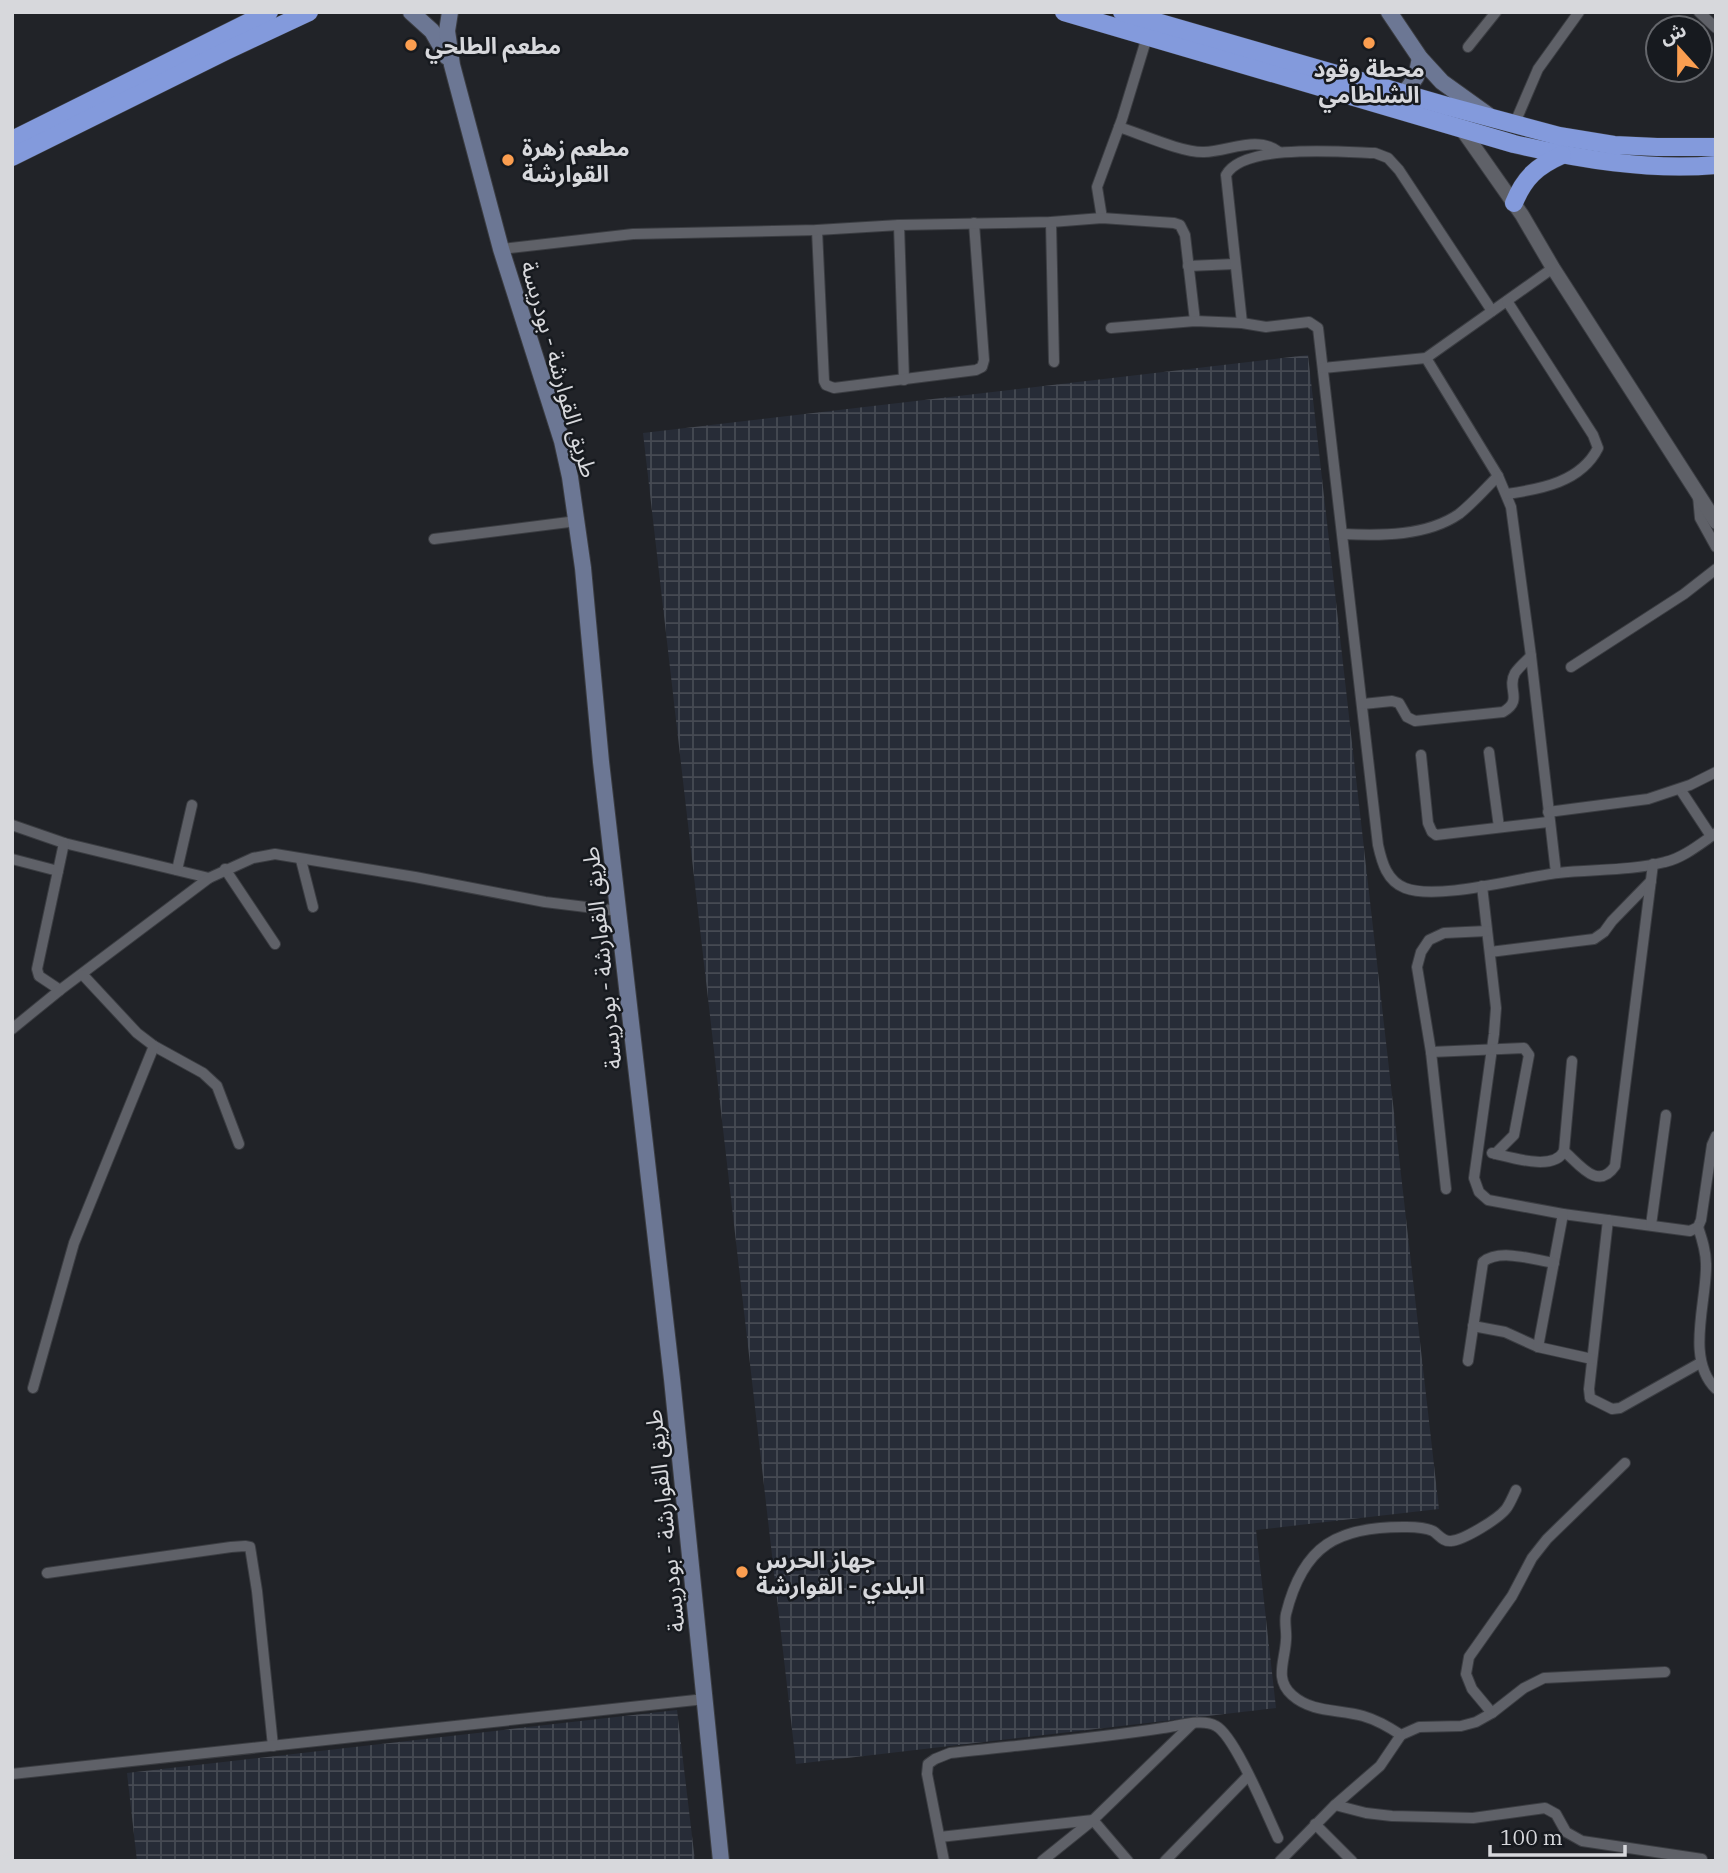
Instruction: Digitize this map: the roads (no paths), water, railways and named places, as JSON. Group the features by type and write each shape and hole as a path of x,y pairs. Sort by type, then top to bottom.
{"highway":[{"path":"12,140 269,12"},
{"path":"12,157 309,12"},
{"path":"1064,12 1562,155 1644,165 1716,165"},
{"path":"1122,12 1559,136 1614,145 1657,148 1716,147"},
{"path":"1514,203 1532,171 1562,155"}],"main road":[{"path":"411,12 432,31 452,65"},
{"path":"450,12 447,31 452,65"},
{"path":"1389,12 1420,58 1449,89 1490,116"},
{"path":"1404,94 1416,77 1420,58"},
{"name":"طريق القوارشة - بودريسة","path":"452,65 501,249 567,457 577,521 721,1861"}],"street":[{"path":"1468,47 1496,12"},
{"path":"1514,125 1538,69 1578,12"},
{"path":"1699,12 1716,29"},
{"path":"1102,218 1097,187 1147,37"},
{"path":"1119,127 1195,151 1265,144 1279,152"},
{"path":"1461,128 1514,203 1716,522"},
{"path":"1242,323 1226,175 1234,165 1279,152 1375,152 1388,158 1399,170 1492,311"},
{"path":"501,249 609,236 899,225 1051,222 1102,218 1180,225 1185,235 1195,321"},
{"path":"1051,222 1054,362"},
{"path":"817,230 824,381 826,385 834,388 982,368 984,360 975,223"},
{"path":"899,225 904,380"},
{"path":"1188,266 1235,264"},
{"path":"1323,368 1426,358 1553,268"},
{"path":"1507,301 1593,435 1598,448 1591,462 1559,482 1536,490 1507,494"},
{"path":"1111,328 1195,321 1266,327 1313,323 1319,333 1378,845 1388,875 1394,882 1414,890 1429,892 1556,873 1653,864 1676,858 1714,835 1680,789"},
{"path":"1426,358 1507,494 1517,541 1556,873"},
{"path":"1343,534 1387,534 1433,527 1460,513 1498,476"},
{"path":"1698,496 1700,518 1716,547"},
{"path":"434,539 577,521"},
{"path":"1571,667 1684,594 1716,569"},
{"path":"1363,704 1392,701 1399,703 1407,717 1415,721 1503,712 1510,708 1515,700 1512,682 1516,671 1531,656"},
{"path":"1489,752 1499,827"},
{"path":"1421,755 1428,823 1436,835 1499,827 1648,799 1680,789 1716,772"},
{"path":"177,870 192,805"},
{"path":"12,825 64,844 209,878"},
{"path":"60,990 39,976 37,969 64,844"},
{"path":"14,1025 209,878 253,858 275,854 545,902 619,911"},
{"path":"12,859 58,872"},
{"path":"301,860 313,907"},
{"path":"1564,1151 1592,1176 1609,1175 1615,1166 1653,864"},
{"path":"225,869 275,944"},
{"path":"1490,952 1594,939 1604,932 1651,881"},
{"path":"1482,886 1496,1008 1474,1178 1479,1192 1488,1200 1563,1214 1690,1231 1699,1227"},
{"path":"1446,1189 1431,1052 1418,968 1421,952 1429,940 1444,933 1487,931"},
{"path":"82,975 137,1033 154,1046 203,1073 217,1086 239,1144"},
{"path":"33,1388 74,1243 154,1046"},
{"path":"1431,1052 1491,1050 1516,1046 1524,1048 1529,1055 1514,1135 1495,1154"},
{"path":"1478,1151 1553,1162 1561,1158 1564,1151 1572,1061"},
{"path":"1651,1225 1666,1115"},
{"path":"1716,1136 1712,1145 1699,1227 1711,1274 1699,1344 1700,1363 1706,1378 1716,1389"},
{"path":"1538,1347 1563,1214"},
{"path":"1608,1220 1588,1394 1590,1398 1616,1409 1700,1363"},
{"path":"1468,1361 1483,1262 1489,1256 1500,1255 1554,1263"},
{"path":"1473,1326 1505,1332 1538,1347 1592,1359"},
{"path":"1492,1713 1472,1689 1466,1674 1469,1657 1547,1539 1625,1463"},
{"path":"1401,1735 1362,1715 1316,1709 1293,1697 1284,1686 1280,1668 1286,1640 1285,1617 1298,1576 1318,1550 1331,1539 1356,1532 1406,1527 1431,1530 1445,1541 1453,1541 1473,1532 1506,1510 1516,1490"},
{"path":"47,1573 231,1547 250,1547 273,1746"},
{"path":"1280,1861 1335,1805 1380,1766 1401,1735 1419,1727 1461,1726 1476,1722 1524,1688 1544,1678 1665,1672"},
{"path":"12,1773 705,1699"},
{"path":"944,1861 928,1774 928,1764 935,1759 950,1753 1206,1722 1218,1726 1226,1736 1278,1838"},
{"path":"1042,1861 1093,1820 1192,1724"},
{"path":"1165,1861 1248,1776"},
{"path":"1335,1805 1377,1815 1459,1817 1545,1808 1556,1814 1566,1832 1582,1841 1702,1859"},
{"path":"940,1837 1093,1820"},
{"path":"1093,1820 1128,1861"},
{"path":"1315,1824 1352,1861"},
{"path":"1631,1849 1633,1861"}],"place":[{"name":"محطة وقود الشلطامي","path":"1369,43"},
{"name":"مطعم الطلحي","path":"411,45"},
{"name":"مطعم زهرة القوارشة","path":"508,160"},
{"name":"جهاز الحرس البلدي - القوارشة","path":"742,1572"}]}
